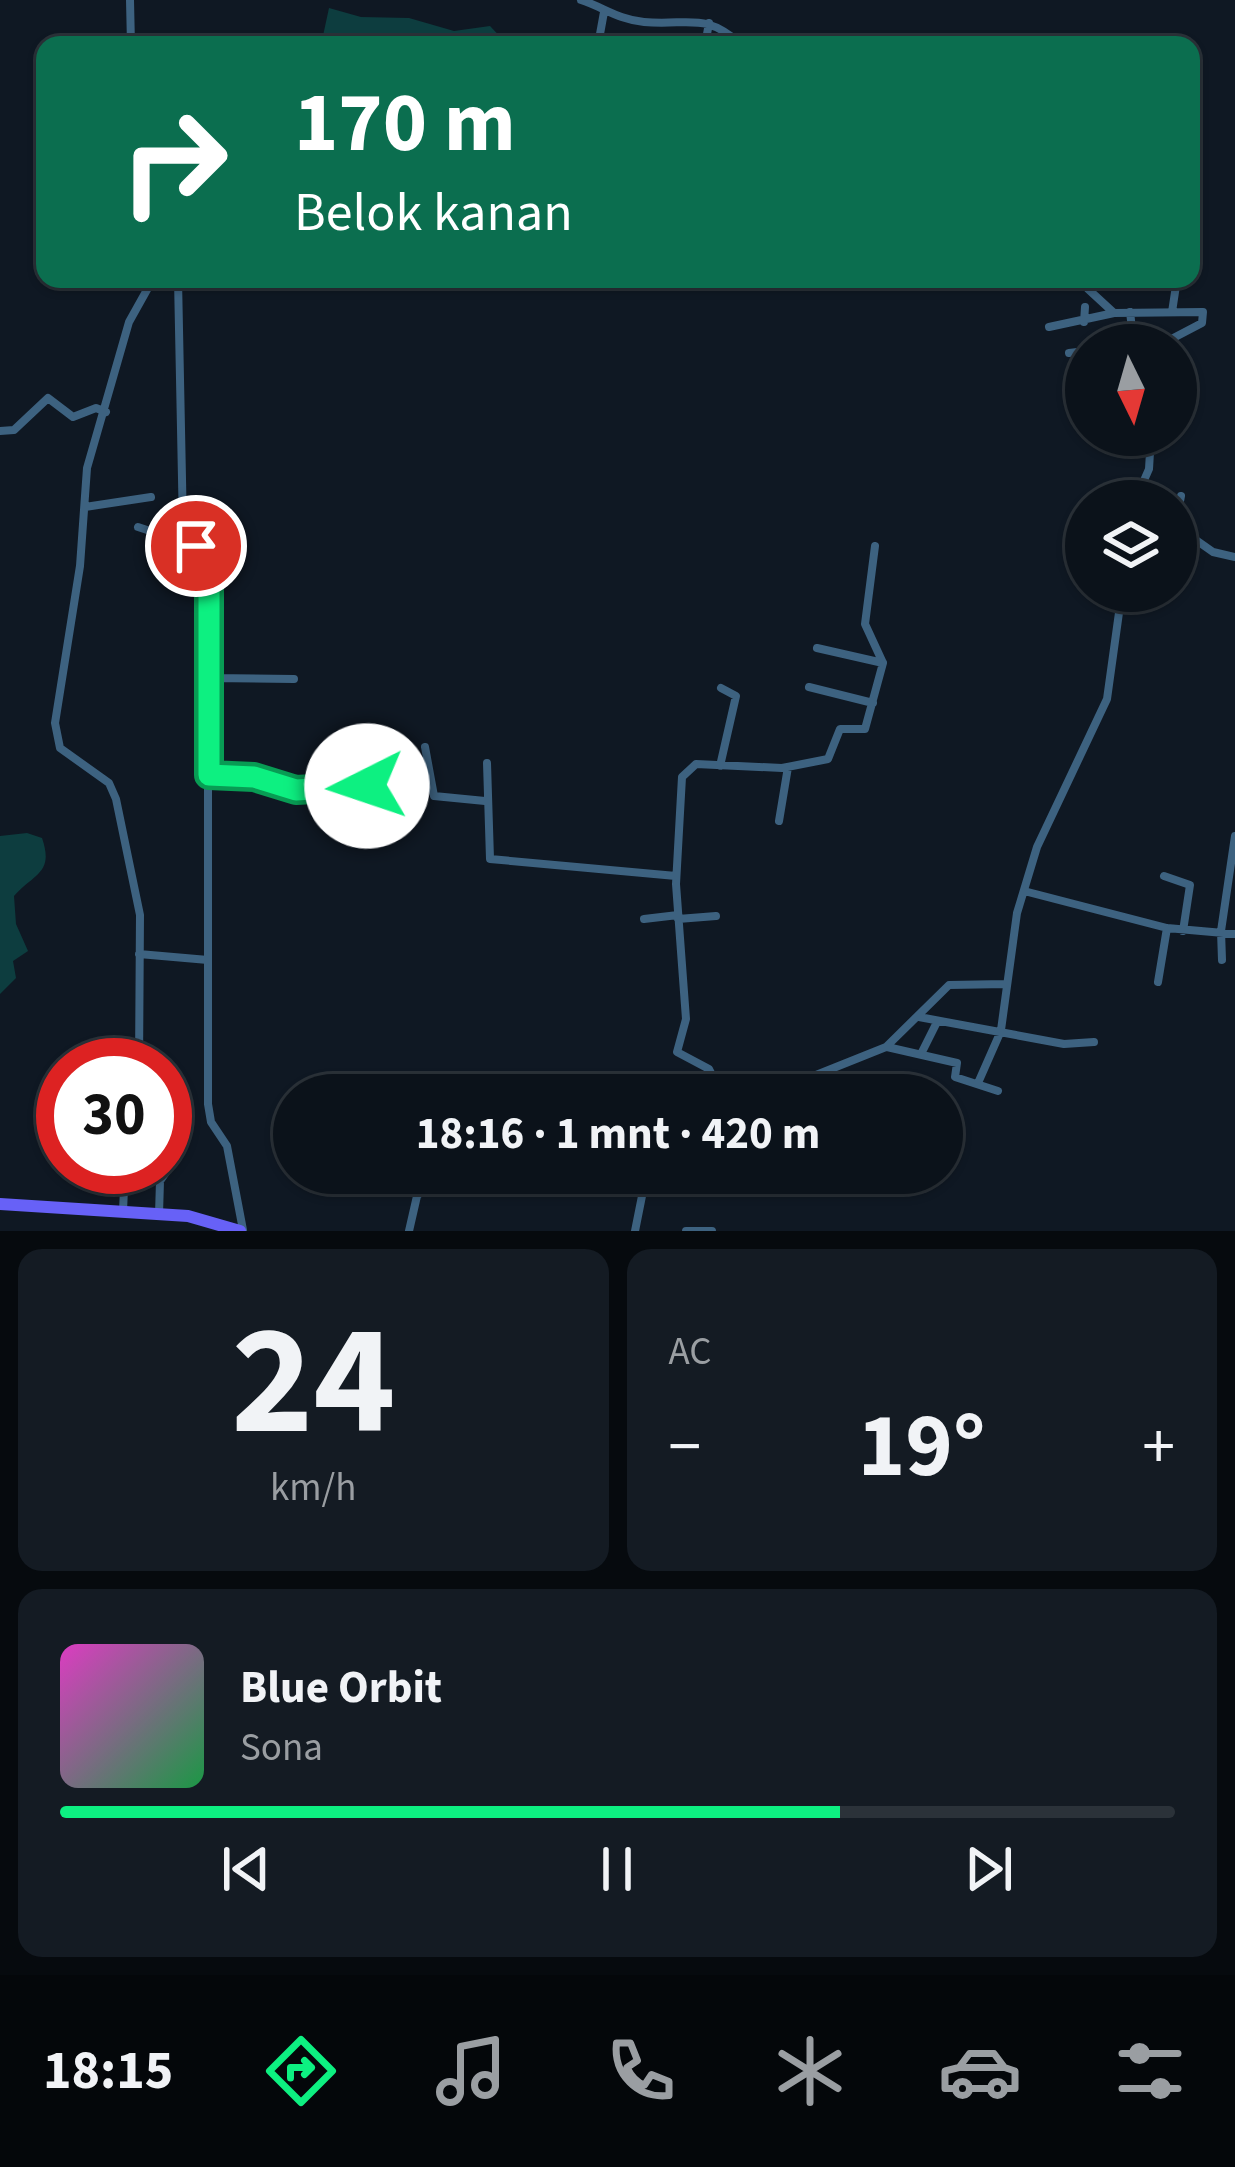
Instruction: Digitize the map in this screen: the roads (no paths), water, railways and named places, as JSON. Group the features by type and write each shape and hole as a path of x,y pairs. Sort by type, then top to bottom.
{"main road":[{"path":"0,1204 206,1219 241,1231"}],"street":[{"path":"130,0 131,36"},
{"path":"587,1 604,12 645,22 709,22 729,36"},
{"path":"600,36 604,12"},
{"path":"707,36 709,22"},
{"path":"139,1038 140,908 113,789 64,752 55,733 86,468 129,322 148,288"},
{"path":"178,288 186,586 209,598"},
{"path":"1087,288 1114,313"},
{"path":"1172,312 1176,288"},
{"path":"1084,322 1085,307"},
{"path":"1049,326 1114,313 1199,310 1204,320 1197,324"},
{"path":"1130,312 1131,324"},
{"path":"0,431 14,430 49,398 73,417 96,408 106,412"},
{"path":"85,507 151,497"},
{"path":"138,527 208,550"},
{"path":"208,550 223,539"},
{"path":"1197,540 1213,552 1235,556"},
{"path":"712,1074 677,1052 686,1013 676,876 683,772 696,764 788,767 831,758 838,731 865,729 883,663 865,624 875,546"},
{"path":"208,550 209,1118 226,1142 241,1231"},
{"path":"978,1083 1000,1032 1036,847 1107,699 1119,612"},
{"path":"817,648 883,663"},
{"path":"209,678 294,679"},
{"path":"809,687 873,703"},
{"path":"720,766 736,696 721,688"},
{"path":"425,747 429,783 440,800 485,801"},
{"path":"365,751 376,786"},
{"path":"487,763 486,850 494,861 676,876"},
{"path":"778,821 788,767"},
{"path":"209,775 254,777 296,790 429,783"},
{"path":"1222,960 1221,931 1235,836"},
{"path":"1164,876 1190,885 1183,931"},
{"path":"1024,891 1167,928 1235,934"},
{"path":"644,919 716,916"},
{"path":"1158,982 1167,928"},
{"path":"139,954 208,960"},
{"path":"818,1074 886,1047 954,983 1006,984"},
{"path":"918,1017 1064,1044 1094,1042"},
{"path":"921,1054 937,1022"},
{"path":"886,1047 957,1063 955,1077 998,1091"},
{"path":"122,1211 123,1194"},
{"path":"159,1214 160,1194"},
{"path":"409,1231 418,1194"},
{"path":"635,1231 643,1194"},
{"path":"686,1231 712,1231"}]}
